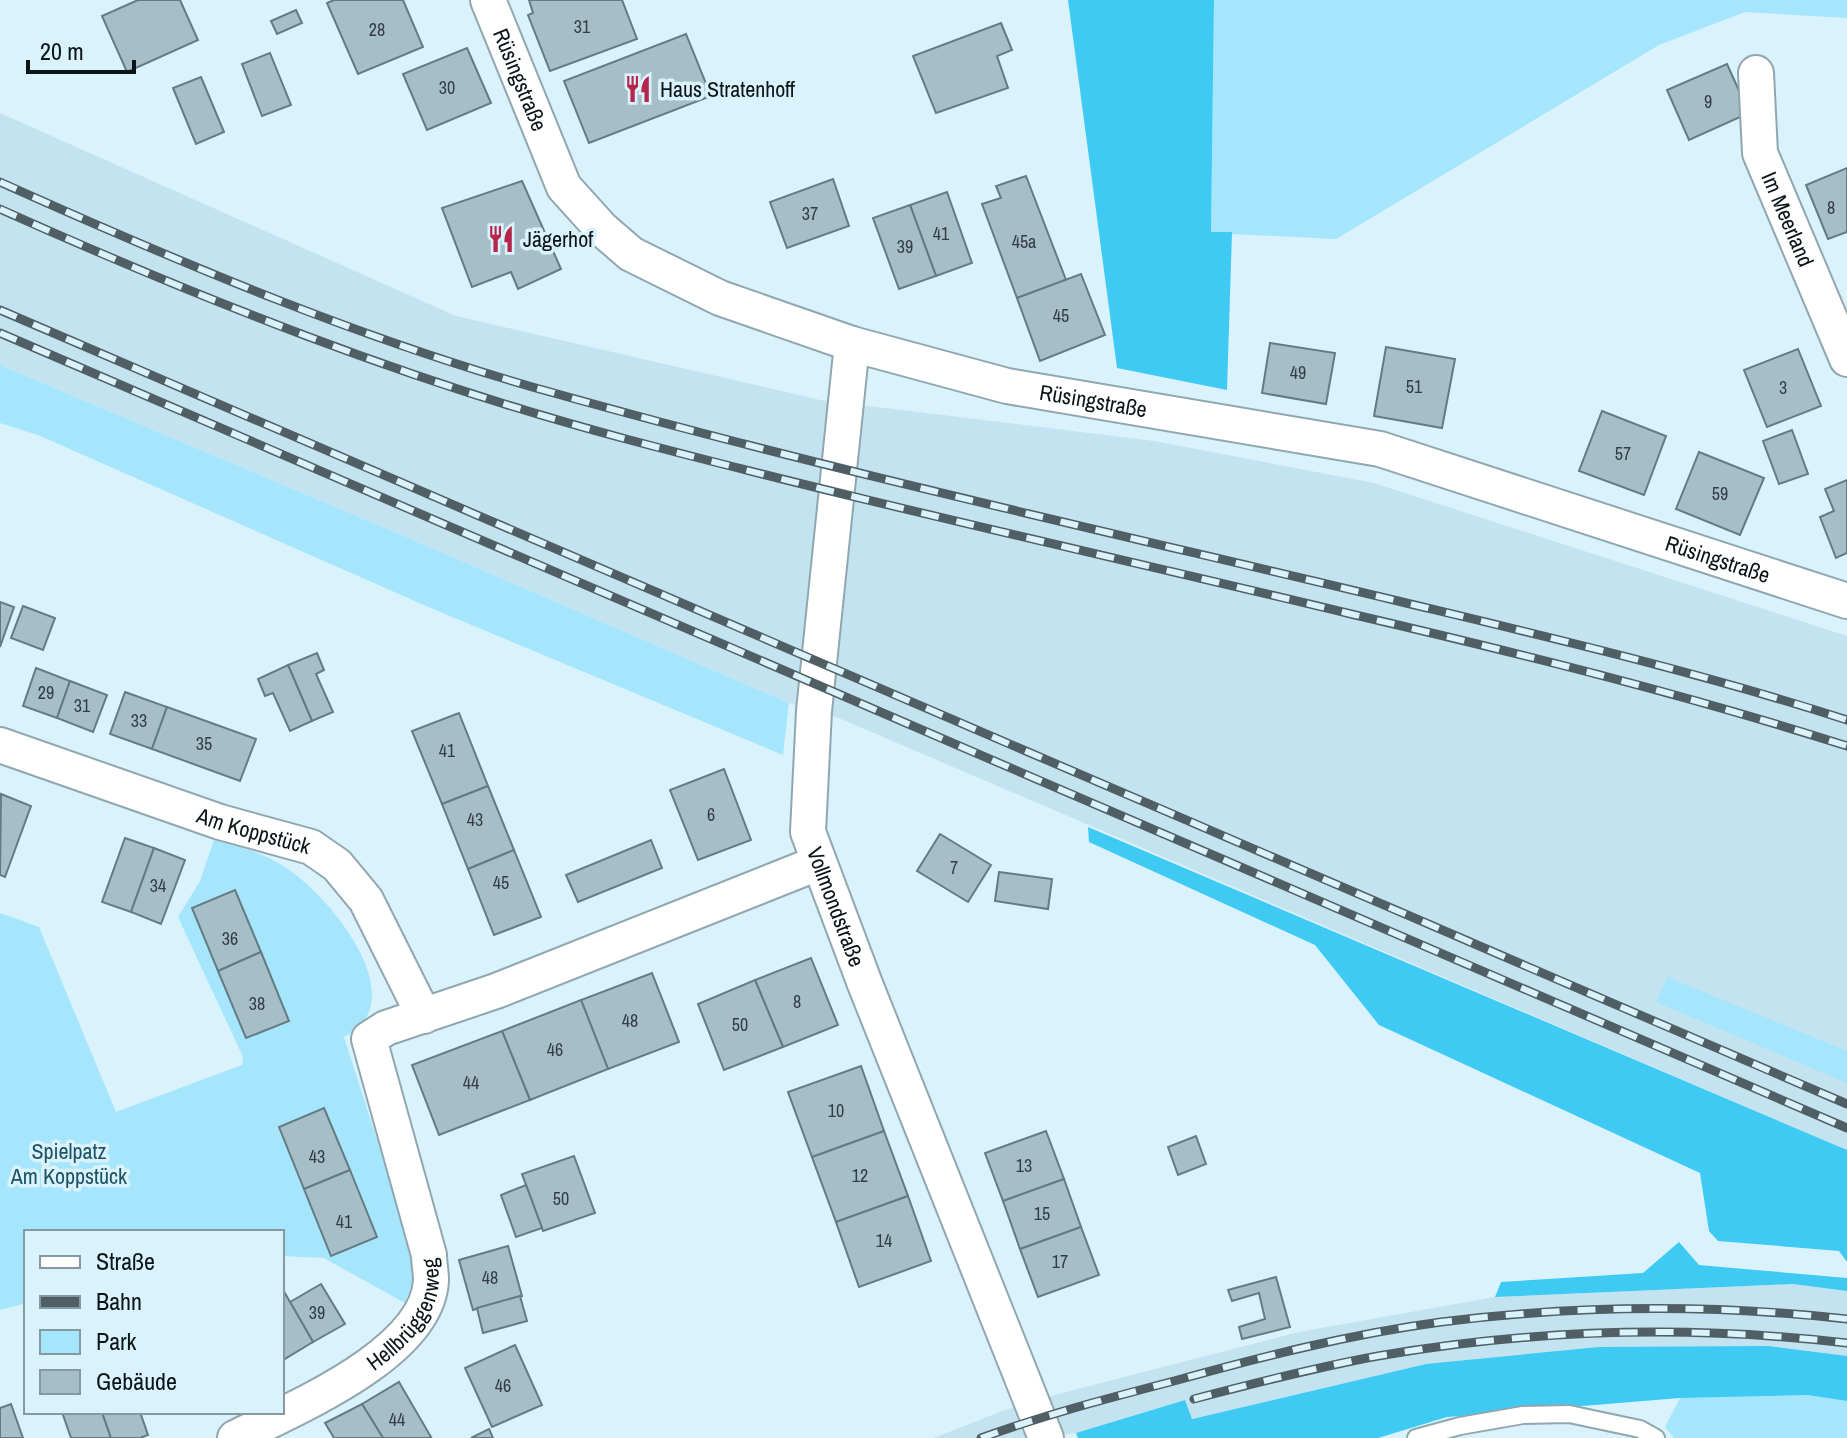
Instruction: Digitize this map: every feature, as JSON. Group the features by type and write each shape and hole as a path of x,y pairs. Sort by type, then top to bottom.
{"street":[{"name":"Rüsingstraße","path":"488,0 564,187 602,229 631,254 720,298 852,344 1007,386 1380,449 1847,601"},
{"name":"Im Meerland","path":"1756,73 1760,153 1847,359"},
{"name":"Vollmondstraße","path":"852,344 817,680 808,832 1046,1438"},
{"name":"Am Koppstück","path":"0,745 220,822 311,847 337,865 366,900 424,1016"},
{"path":"424,1016 496,991 818,863"},
{"name":"Hellbrüggenweg","path":"284,1413 378,1360 406,1335 423,1307 431,1282 429,1255 369,1039 386,1028 424,1016"},
{"name":"Hellbrüggenweg","path":"235,1438 282,1414"}],"lane":[{"path":"1416,1438 1460,1426 1523,1415 1569,1414 1640,1429 1656,1438"}],"shaded area":[{"path":"1068,0 1214,0 1211,232 1232,232 1227,390 1117,368"},
{"path":"0,113 456,316 820,400 1154,441 1374,483 1847,636 1847,1150 839,718 789,703 0,365"},
{"path":"1088,827 1847,1150 1847,1262 1839,1251 1718,1241 1709,1231 1700,1173 1379,1025 1315,945 1089,842"},
{"path":"1679,1242 1699,1265 1847,1278 1847,1291 1793,1284 1495,1297 1501,1282 1643,1273"},
{"path":"1793,1284 1847,1291 1847,1356 1769,1346 1426,1364 1191,1419 1184,1400 1076,1433 1030,1438 934,1438 1002,1411 1062,1393 1299,1332 1495,1297"},
{"path":"1769,1346 1847,1356 1847,1401 1807,1395 1680,1398 1447,1417 1378,1438 1078,1438 1076,1433 1185,1400 1192,1419 1426,1364 1599,1347"}],"green space":[{"path":"1214,0 1847,0 1847,18 1745,12 1659,45 1336,239 1211,233"},
{"path":"0,365 789,703 783,755 433,609 38,435 0,423"},
{"name":"Spielpatz Am Koppstück","path":"214,840 262,855 305,882 343,925 359,950 369,975 372,999 364,1021 344,1037 403,1221 416,1274 405,1303 324,1258 284,1256 284,1230 24,1230 24,1304 0,1310 0,913 39,927 116,1112 242,1065 243,1057 178,917 200,881"},
{"path":"1667,977 1847,1051 1847,1083 1656,1002"},
{"path":"1807,1395 1847,1401 1847,1438 1674,1438 1665,1427 1680,1398"}],"building":[{"path":"138,0 180,0 198,40 127,72 102,16"},
{"path":"334,0 403,0 423,47 358,74 327,3"},
{"path":"529,0 622,0 637,39 550,71 528,15 533,13"},
{"path":"296,10 302,23 277,34 271,21"},
{"path":"1001,23 1012,50 997,56 1008,88 936,113 913,56"},
{"name":"Haus Stratenhoff","path":"686,34 711,96 589,143 564,81"},
{"path":"467,48 491,103 427,130 403,74"},
{"path":"270,53 291,105 262,116 242,64"},
{"path":"1727,64 1749,113 1689,140 1667,90"},
{"path":"201,77 224,132 196,144 173,88"},
{"path":"1847,168 1847,232 1828,239 1806,185"},
{"path":"1026,176 1066,280 1017,298 982,204 1001,198 996,186"},
{"path":"833,179 849,226 787,248 770,202"},
{"name":"Jägerhof","path":"522,181 561,269 518,289 511,272 472,287 442,208"},
{"path":"947,192 972,263 936,276 910,205"},
{"path":"910,205 936,276 899,289 873,218"},
{"path":"1081,274 1105,335 1040,361 1017,298"},
{"path":"1270,343 1335,353 1326,404 1262,393"},
{"path":"1386,347 1455,359 1442,428 1374,416"},
{"path":"1798,349 1821,406 1767,427 1744,370"},
{"path":"1602,411 1666,436 1644,495 1579,471"},
{"path":"1792,430 1808,474 1779,484 1763,441"},
{"path":"1699,452 1764,478 1740,535 1676,509"},
{"path":"1847,480 1847,553 1836,558 1820,517 1834,511 1825,489"},
{"path":"0,602 14,607 0,647"},
{"path":"23,606 55,618 43,650 11,638"},
{"path":"317,653 324,670 316,674 333,712 312,721 288,665"},
{"path":"288,665 312,721 290,731 273,693 265,696 258,679"},
{"path":"36,668 70,681 57,718 23,706"},
{"path":"70,681 107,695 93,732 57,718"},
{"path":"125,692 167,707 152,749 110,734"},
{"path":"167,707 256,739 240,781 152,749"},
{"path":"459,713 488,786 442,804 412,731"},
{"path":"724,769 751,840 698,860 670,790"},
{"path":"488,786 514,850 468,869 442,804"},
{"path":"1,794 31,806 5,877 0,875"},
{"path":"940,834 991,865 968,902 917,871"},
{"path":"125,838 154,848 131,912 102,902"},
{"path":"651,840 662,868 578,902 566,875"},
{"path":"154,848 185,860 161,924 131,912"},
{"path":"514,850 541,917 494,935 468,869"},
{"path":"999,872 1052,879 1048,909 995,901"},
{"path":"235,890 261,952 218,971 192,908"},
{"path":"261,952 289,1021 246,1038 218,971"},
{"path":"811,958 838,1025 783,1047 755,980"},
{"path":"652,973 679,1042 608,1069 581,1000"},
{"path":"755,980 783,1047 724,1070 698,1004"},
{"path":"581,1000 608,1069 530,1100 502,1031"},
{"path":"502,1031 530,1100 439,1135 412,1065"},
{"path":"861,1066 884,1131 812,1157 788,1092"},
{"path":"324,1108 350,1170 304,1189 279,1127"},
{"path":"884,1131 908,1196 836,1222 812,1157"},
{"path":"1046,1131 1064,1179 1003,1201 985,1153"},
{"path":"1196,1136 1206,1164 1178,1175 1168,1147"},
{"path":"574,1156 595,1213 543,1231 522,1174"},
{"path":"350,1170 377,1237 331,1256 304,1189"},
{"path":"1064,1179 1081,1227 1020,1249 1003,1201"},
{"path":"526,1185 542,1228 516,1237 501,1195"},
{"path":"908,1196 931,1261 859,1287 836,1222"},
{"path":"1081,1227 1099,1275 1038,1297 1020,1249"},
{"path":"508,1246 522,1296 473,1310 459,1260"},
{"path":"1276,1277 1290,1327 1242,1339 1239,1327 1265,1319 1259,1293 1232,1301 1228,1290"},
{"path":"321,1284 345,1324 313,1342 290,1302"},
{"path":"284,1291 313,1342 284,1359"},
{"path":"520,1296 527,1321 483,1333 477,1308"},
{"path":"515,1345 542,1405 492,1427 465,1368"},
{"path":"399,1382 431,1437 383,1438 362,1404"},
{"path":"11,1404 23,1438 0,1438 0,1408"},
{"path":"362,1404 383,1438 334,1438 325,1423"},
{"path":"63,1414 103,1414 111,1438 71,1438"},
{"path":"103,1414 141,1414 148,1435 111,1438"},
{"path":"489,1429 493,1438 471,1438"}],"railway":[{"path":"0,182 346,326 561,395 873,476 1623,656 1847,720"},
{"path":"0,209 308,337 466,392 546,416 807,485 1538,659 1847,746"},
{"path":"0,310 1847,1104"},
{"path":"0,333 1847,1128"},
{"path":"981,1438 1077,1407 1273,1355 1441,1322 1543,1312 1644,1308 1745,1311 1847,1319"},
{"path":"1194,1399 1355,1360 1495,1340 1671,1332 1847,1343"}],"place":[{"name":"Haus Stratenhoff","path":"638,89"},
{"name":"Jägerhof","path":"501,239"}]}
